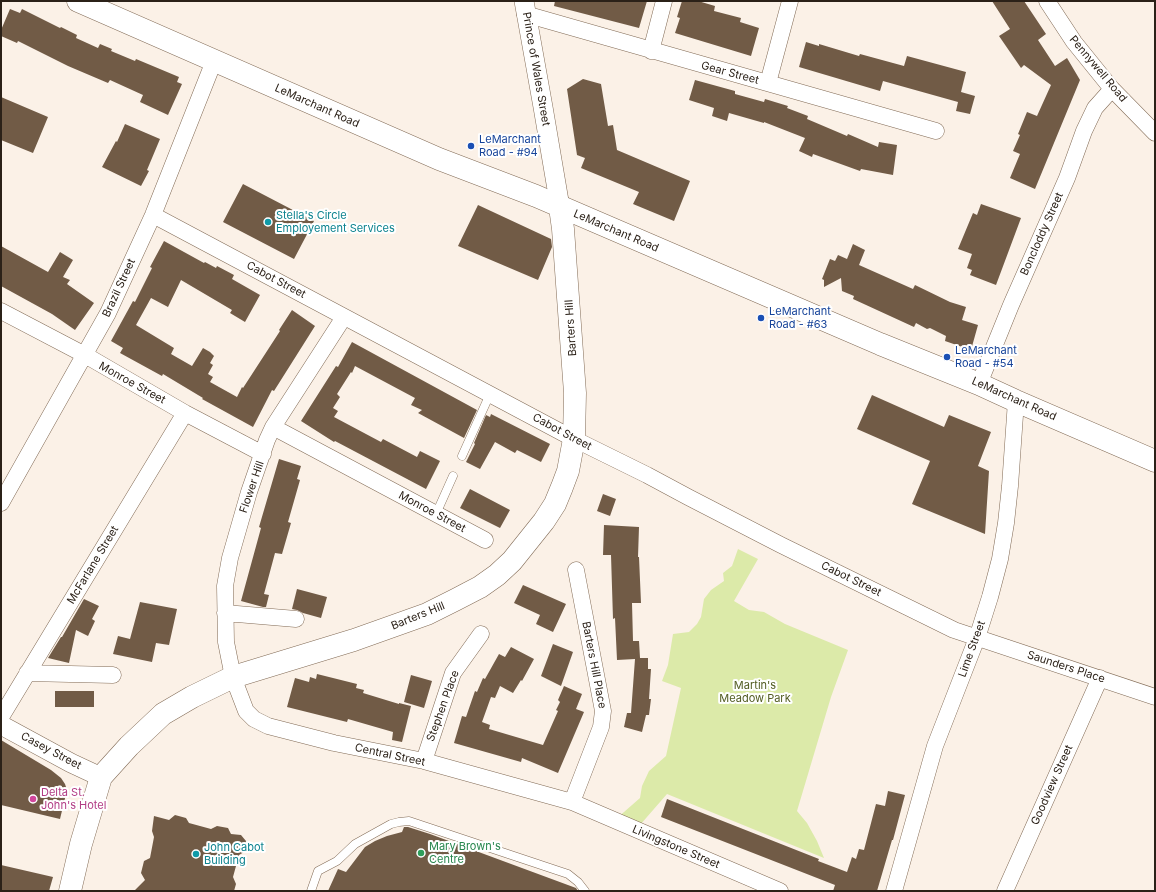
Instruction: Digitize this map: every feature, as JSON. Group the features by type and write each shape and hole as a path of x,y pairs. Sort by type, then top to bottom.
{"main road":[{"name":"LeMarchant Road","path":"78,1 439,159 536,196 873,341 979,384 1155,461"},
{"name":"Barters Hill","path":"70,891 81,844 101,777 129,746 163,714 192,697 233,677 354,640 427,614 480,587 497,575 512,561 544,521 555,504 568,471 574,439 575,393 563,228 560,207"}],"street":[{"path":"651,51 664,1"},
{"path":"768,83 790,1"},
{"name":"Pennywell Road","path":"1047,1 1074,42 1112,90 1155,133"},
{"name":"Gear Street","path":"524,8 651,51 936,131"},
{"name":"Prince of Wales Street","path":"524,8 560,207"},
{"name":"Brazil Street","path":"1,504 108,313 153,215 214,61"},
{"name":"Boncloddy Street","path":"979,384 1011,304 1068,178 1084,130 1095,108 1112,90"},
{"name":"Cabot Street","path":"153,215 688,498 947,626 977,638"},
{"name":"Monroe Street","path":"1,311 85,355 185,413 263,454"},
{"name":"Flower Hill","path":"233,677 226,642 225,586 230,558 249,492 267,440 273,428 344,317"},
{"name":"Lime Street","path":"894,891 935,746 977,638 1000,559 1010,486 1016,401"},
{"name":"McFarlane Street","path":"1,717 185,413"},
{"name":"Monroe Street","path":"273,428 485,540"},
{"name":"Barters Hill Place","path":"572,802 602,727 603,711 576,570"},
{"path":"225,612 296,619"},
{"name":"Stephen Place","path":"424,761 453,673 481,634"},
{"name":"Saunders Place","path":"977,638 1155,697"},
{"path":"27,673 113,675"},
{"name":"Central Street","path":"233,677 246,711 254,719 268,726 334,743 424,761 572,802"},
{"name":"Goodview Street","path":"1005,891 1100,678"},
{"name":"Casey Street","path":"1,725 71,763 101,777"},
{"name":"Livingstone Street","path":"572,802 780,891"}],"lane":[{"path":"462,456 490,394"},
{"path":"436,514 453,476"},
{"path":"311,891 318,871 337,861 355,844 391,824 409,821 568,874 578,882 585,891"}],"green space":[{"name":"Martin's Meadow Park","path":"738,549 758,559 734,601 749,610 764,612 785,624 848,650 831,697 797,811 807,823 824,858 667,794 640,825 616,819 640,798 642,786 649,771 666,756 681,688 662,681 668,665 673,634 689,632 697,624 701,617 704,599 711,590 724,581 723,573 732,566"}],"building":[{"path":"555,1 647,1 639,28 554,6"},
{"path":"682,1 698,1 715,6 714,11 741,18 740,22 759,28 751,56 675,33 680,18 677,17"},
{"path":"992,1 1024,1 1046,34 1038,40 1055,66 1067,58 1080,80 1035,189 1010,178 1020,154 1013,151 1027,112 1037,116 1051,85 1024,65 1021,68 999,36 1010,29"},
{"path":"10,9 20,13 22,9 77,35 76,38 98,48 100,44 112,49 111,51 135,61 136,59 179,77 177,82 182,84 168,115 140,102 143,95 110,80 108,83 68,66 18,41 17,43 1,36 1,30"},
{"path":"806,42 904,66 907,56 966,72 961,92 975,96 970,114 956,111 958,102 883,81 880,91 799,67"},
{"path":"583,79 601,84 608,126 613,125 617,150 690,181 674,221 633,204 639,192 581,168 585,158 577,155 567,89"},
{"path":"695,80 735,91 735,94 764,102 765,99 788,106 787,108 808,116 807,119 878,147 879,142 897,145 893,175 861,169 860,171 813,154 812,157 799,151 805,138 764,122 729,113 727,121 712,116 714,108 689,100"},
{"path":"1,97 48,117 33,153 1,140"},
{"path":"125,124 160,139 147,170 149,171 141,186 102,167 116,141 117,142"},
{"name":"Stella's Circle Employement Services","path":"243,184 314,221 294,259 223,222"},
{"path":"981,204 1021,218 996,285 970,275 972,270 967,268 972,254 958,249 973,213 977,215"},
{"path":"478,205 551,239 552,247 538,280 458,246"},
{"path":"164,241 204,263 205,262 216,268 217,266 234,275 232,279 260,295 245,322 230,313 232,310 181,280 168,307 151,298 136,325 174,348 171,354 192,366 203,348 210,352 214,356 210,363 213,365 208,374 213,377 210,382 237,397 292,310 315,326 274,391 272,390 253,427 202,399 203,398 163,374 162,376 120,353 123,348 111,341 133,301 135,302 152,268 150,267"},
{"path":"853,244 865,250 859,265 913,289 915,285 950,302 966,307 962,320 978,325 971,350 945,341 946,336 930,328 927,329 916,323 914,327 853,299 854,296 842,291 841,278 824,287 824,280 822,279 830,259 835,261 838,255 847,259"},
{"path":"1,246 48,272 60,252 73,260 63,277 70,280 67,284 94,303 75,330 52,314 1,286"},
{"path":"352,342 477,410 464,438 418,413 422,410 411,405 415,398 355,366 352,373 351,372 337,394 340,397 333,408 338,411 334,417 381,442 383,439 417,457 420,451 440,461 426,489 335,441 334,442 301,421 336,366 338,367"},
{"path":"872,395 944,427 949,415 991,432 978,466 989,471 985,534 912,504 930,461 857,429"},
{"path":"491,414 550,444 541,462 517,450 515,453 495,442 480,469 466,462 475,444 474,443 486,415 490,417"},
{"path":"279,459 301,466 297,479 300,480 288,522 291,523 282,554 275,553 264,594 269,595 266,607 263,607 241,601 261,528 259,527"},
{"path":"470,489 510,510 500,528 460,508"},
{"path":"603,494 616,499 610,516 597,511"},
{"path":"604,525 639,527 638,557 641,603 632,603 633,641 639,641 640,658 648,658 648,669 651,669 649,699 651,699 649,715 646,715 642,732 624,727 627,713 631,713 635,659 617,660 615,618 613,619 611,555 603,555"},
{"path":"523,585 566,604 553,632 536,624 540,615 514,603"},
{"path":"297,589 327,597 321,618 292,609"},
{"path":"84,599 99,606 92,619 95,621 88,636 76,630 69,663 48,658 62,637"},
{"path":"140,602 177,609 169,645 156,643 152,662 113,654 118,636 130,639"},
{"path":"553,644 573,652 561,686 541,676"},
{"path":"511,647 534,659 522,681 521,680 513,693 500,686 495,698 491,697 482,722 490,725 489,729 543,745 558,711 556,710 560,702 558,700 564,686 582,694 576,709 584,712 558,773 522,758 521,762 454,743 462,716 466,717 475,691 477,692 483,678 485,679 499,654 505,657"},
{"path":"317,674 357,684 356,688 364,690 363,693 399,704 411,706 402,742 392,740 393,732 348,719 347,722 287,707 295,678 309,682 310,677 316,679"},
{"path":"411,675 432,681 424,708 404,702"},
{"path":"55,691 94,691 94,707 55,707"},
{"name":"Delta St. John's Hotel","path":"1,740 51,770 61,778 67,790 60,819 1,805"},
{"path":"888,791 905,795 877,891 833,891 835,885 661,817 667,799 819,859 818,861 847,872 852,857 856,859 859,849 864,850 876,804 885,806"},
{"name":"John Cabot Building","path":"175,815 186,818 189,823 211,829 217,826 228,828 231,834 241,835 246,841 244,852 239,855 233,877 236,884 234,891 134,891 145,880 141,873 144,861 150,858 154,837 152,831 154,816 169,820"},
{"name":"Mary Brown's Centre","path":"404,827 430,834 576,888 578,891 328,891 338,869 346,872 365,847 387,836 402,832"},
{"path":"1,865 53,877 49,891 1,891"}],"place":[{"name":"LeMarchant Road - #94","path":"471,146"},
{"name":"Stella's Circle Employement Services","path":"268,222"},
{"name":"LeMarchant Road - #63","path":"761,318"},
{"name":"LeMarchant Road - #54","path":"947,357"},
{"name":"Delta St. John's Hotel","path":"33,799"},
{"name":"Mary Brown's Centre","path":"421,853"},
{"name":"John Cabot Building","path":"196,854"}]}
